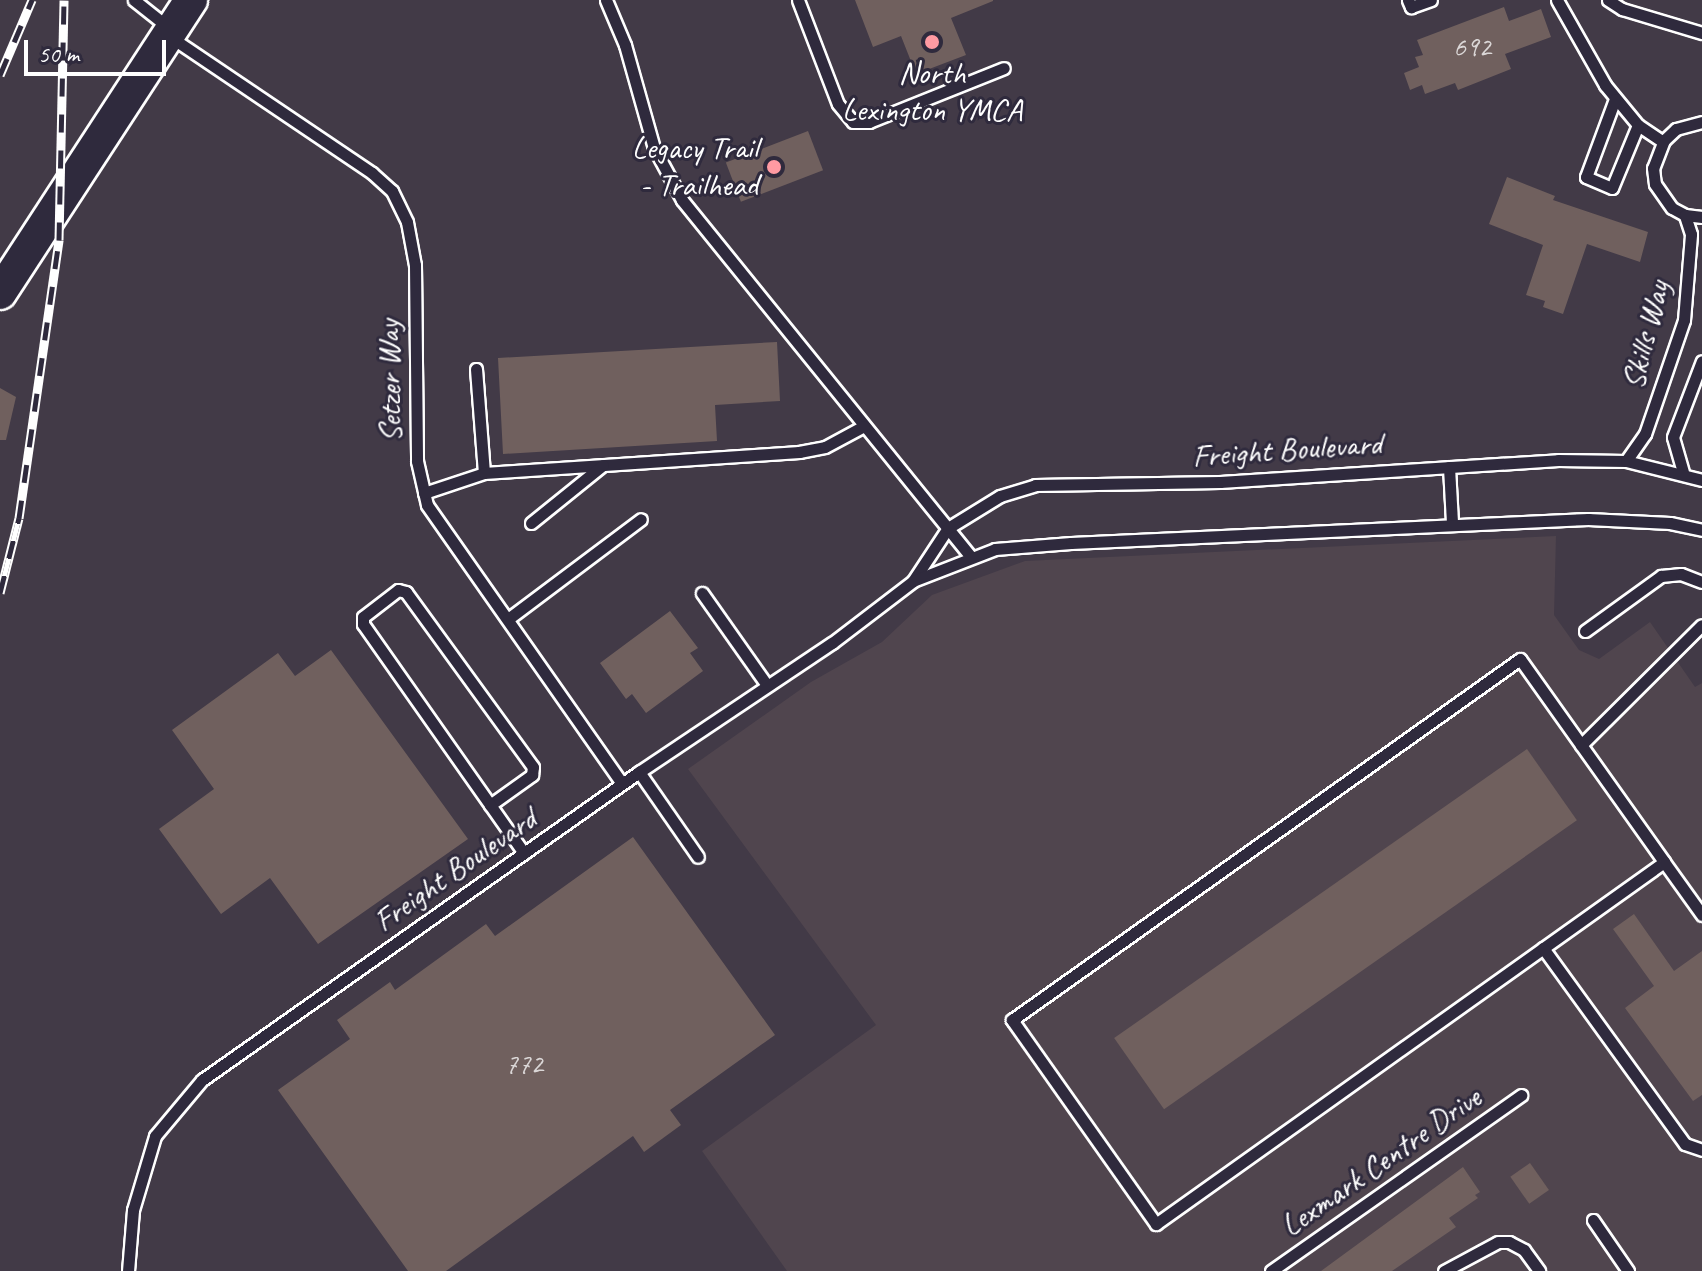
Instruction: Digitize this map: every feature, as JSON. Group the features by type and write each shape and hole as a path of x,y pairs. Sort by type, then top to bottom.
{"main road":[{"path":"0,293 191,0"}],"lane":[{"name":"Setzer Way","path":"134,0 170,33 372,173 392,191 407,222 415,265 417,461 427,505 622,784"},
{"path":"606,0 625,45 654,148 682,200 970,556"},
{"path":"798,0 838,104 853,122 869,122 1004,68"},
{"path":"1408,0 1411,7 1431,0"},
{"path":"1557,0 1615,99 1638,125 1663,142"},
{"path":"1608,0 1622,9 1702,33"},
{"path":"1615,99 1586,177 1612,188 1638,125"},
{"path":"1702,122 1676,129 1663,142 1653,168 1655,184 1672,208 1685,215 1702,217"},
{"name":"Skills Way","path":"1626,461 1645,434 1684,320 1691,234 1685,215"},
{"name":"Skills Way","path":"1683,472 1673,437 1702,361"},
{"path":"476,369 484,473"},
{"path":"424,493 484,473 799,452 825,447 864,426"},
{"name":"Freight Boulevard","path":"913,581 948,528 1000,496 1035,485 1220,482 1558,460 1626,461 1683,472 1702,480"},
{"path":"531,523 603,465"},
{"path":"1449,467 1452,523"},
{"path":"508,619 641,519"},
{"name":"Freight Boulevard","path":"128,1271 133,1210 155,1136 202,1080 639,772 832,643 913,581 970,556 995,549 1071,543 1588,519 1670,523 1702,530"},
{"path":"1585,631 1661,576 1681,574 1702,582"},
{"path":"490,805 532,775 533,767 406,592 398,590 363,617 363,624 490,805 524,853"},
{"path":"702,593 767,685"},
{"path":"1581,745 1702,625"},
{"path":"1664,862 1156,1224 1012,1020 1520,659 1702,915"},
{"path":"639,772 698,857"},
{"path":"1543,948 1685,1144 1702,1150"},
{"name":"Lexmark Centre Drive","path":"1271,1271 1521,1095"},
{"path":"1593,1220 1628,1271"},
{"path":"1444,1271 1498,1242 1509,1242 1524,1250 1539,1271"}],"shaded area":[{"path":"1556,536 1554,615 1579,650 1599,659 1650,622 1695,687 1702,683 1702,1271 787,1271 702,1151 876,1025 688,769 811,682 882,642 932,595 1025,561"}],"building":[{"name":"North Lexington YMCA","path":"855,0 993,1 951,18 966,55 916,74 901,36 873,47"},
{"path":"1504,7 1509,21 1541,9 1551,37 1505,54 1511,69 1458,90 1455,83 1425,94 1422,85 1410,90 1404,73 1419,67 1415,57 1423,55 1417,40"},
{"name":"Legacy Trail - Trailhead","path":"808,131 823,170 741,202 726,163"},
{"path":"1507,177 1555,196 1553,200 1648,232 1640,262 1587,244 1563,314 1543,307 1545,301 1526,295 1543,245 1489,224"},
{"path":"777,342 780,401 715,405 717,441 503,454 498,358"},
{"path":"0,388 16,397 6,440 0,440"},
{"path":"670,611 698,648 690,653 703,671 646,713 632,694 626,699 600,663"},
{"path":"331,650 468,839 318,944 270,878 221,914 159,829 214,789 172,730 278,653 295,676"},
{"path":"1527,749 1577,820 1164,1109 1114,1038"},
{"path":"633,837 775,1035 670,1110 681,1125 644,1152 633,1136 446,1271 408,1271 278,1090 350,1039 337,1020 390,982 395,990 486,924 495,936"},
{"path":"1634,914 1674,971 1702,951 1702,1095 1693,1101 1625,1008 1654,986 1613,929"},
{"path":"1530,1163 1549,1190 1529,1204 1510,1177"},
{"path":"1463,1167 1480,1192 1475,1195 1478,1198 1449,1218 1456,1227 1392,1271 1321,1271"}],"railway":[{"path":"0,75 32,0"},
{"path":"0,593 19,518 59,240 64,0"}],"place":[{"name":"North Lexington YMCA","path":"932,42"},
{"name":"Legacy Trail - Trailhead","path":"774,167"}]}
